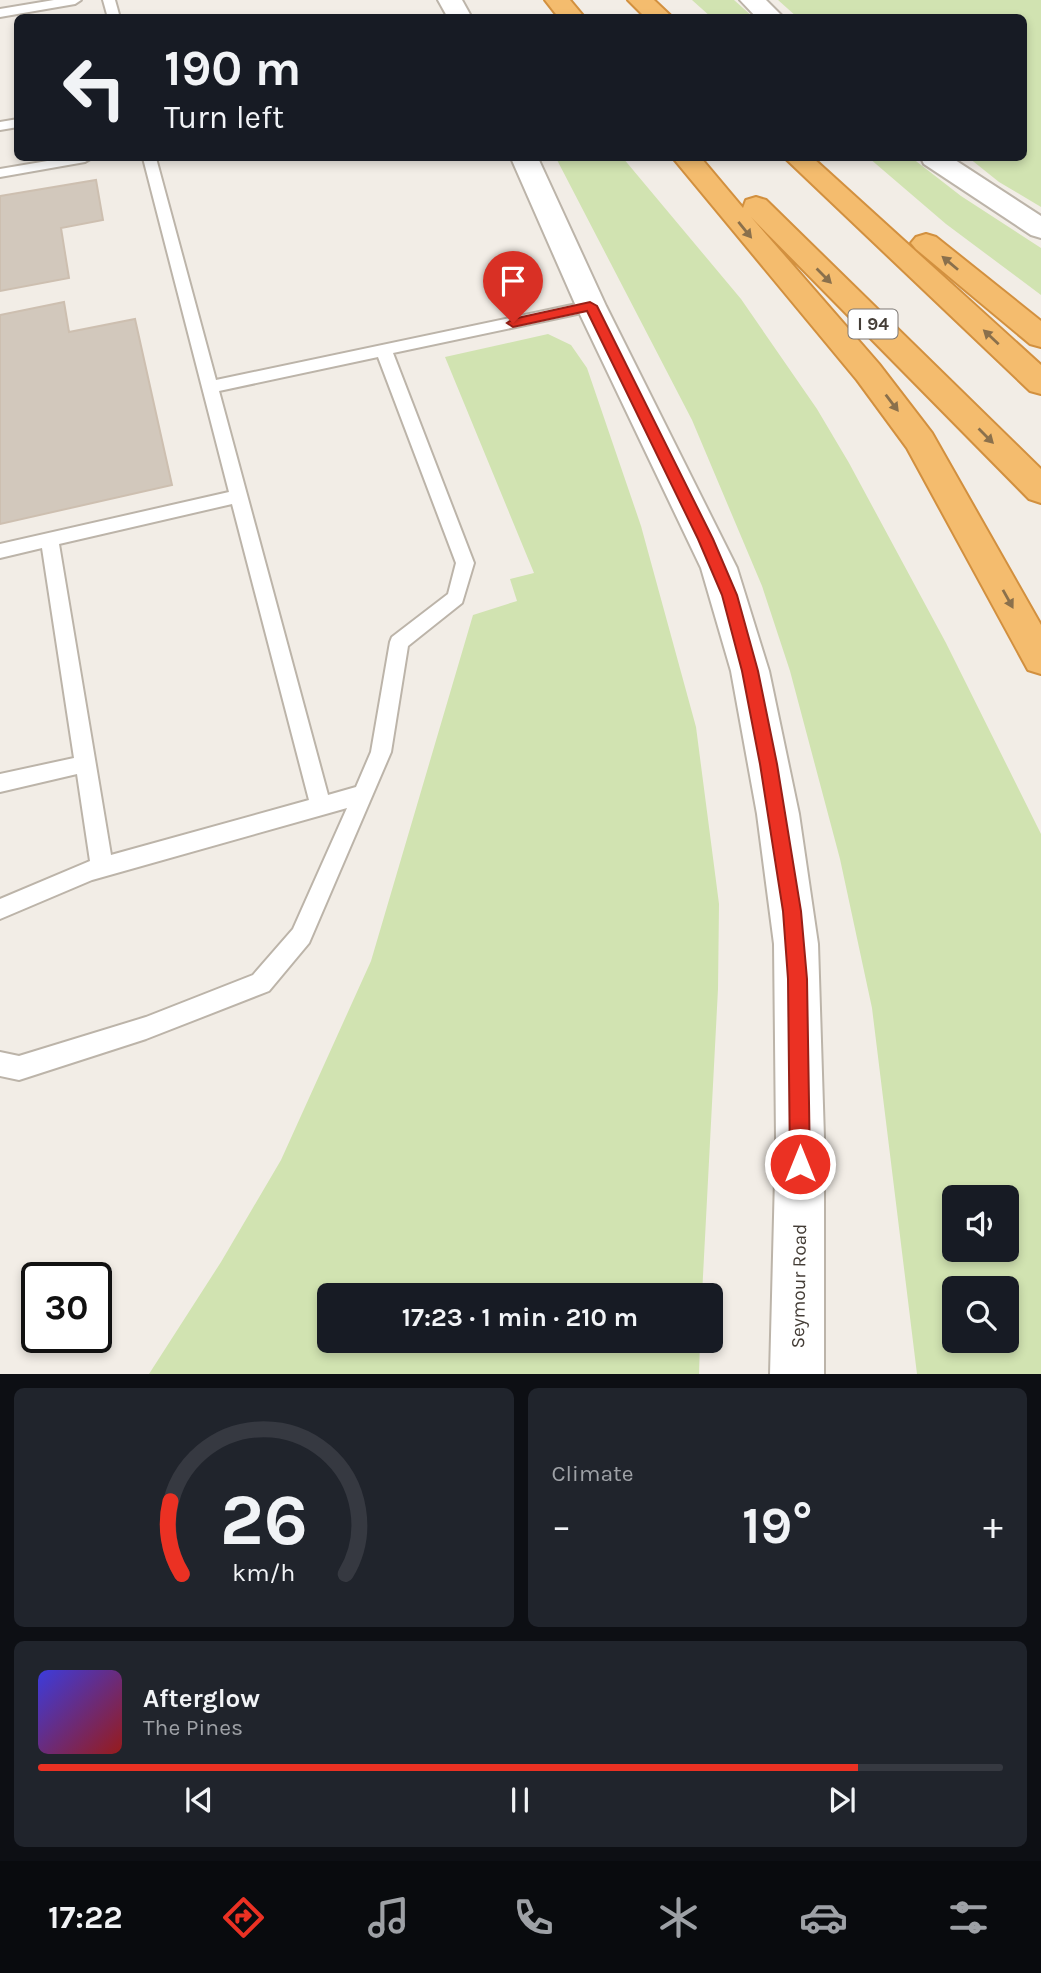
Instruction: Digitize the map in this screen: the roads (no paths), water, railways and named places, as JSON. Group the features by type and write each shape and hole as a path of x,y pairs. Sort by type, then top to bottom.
{"highway":[{"path":"638,0 650,14"},
{"path":"638,0 656,14"},
{"path":"689,161 868,372 912,430 949,490 1041,659"},
{"name":"I 94","path":"710,161 1041,490"},
{"path":"801,161 1041,383"},
{"path":"829,161 1041,337"}],"street":[{"path":"752,0 768,14"},
{"name":"Seymour Road","path":"525,161 590,306 719,568 742,640 769,764 785,855 796,944 800,1138 797,1374"},
{"path":"939,161 1041,229"}],"lane":[{"path":"0,13 75,0"},
{"path":"0,173 68,161"},
{"path":"150,161 321,806"},
{"path":"210,387 590,306"},
{"path":"0,1064 19,1068 146,1028 261,983 301,936 381,752 399,642 456,598 465,563 384,351"},
{"path":"0,551 239,496"},
{"path":"49,539 102,867"},
{"path":"0,783 85,764"},
{"path":"0,909 102,867 363,794"}]}
